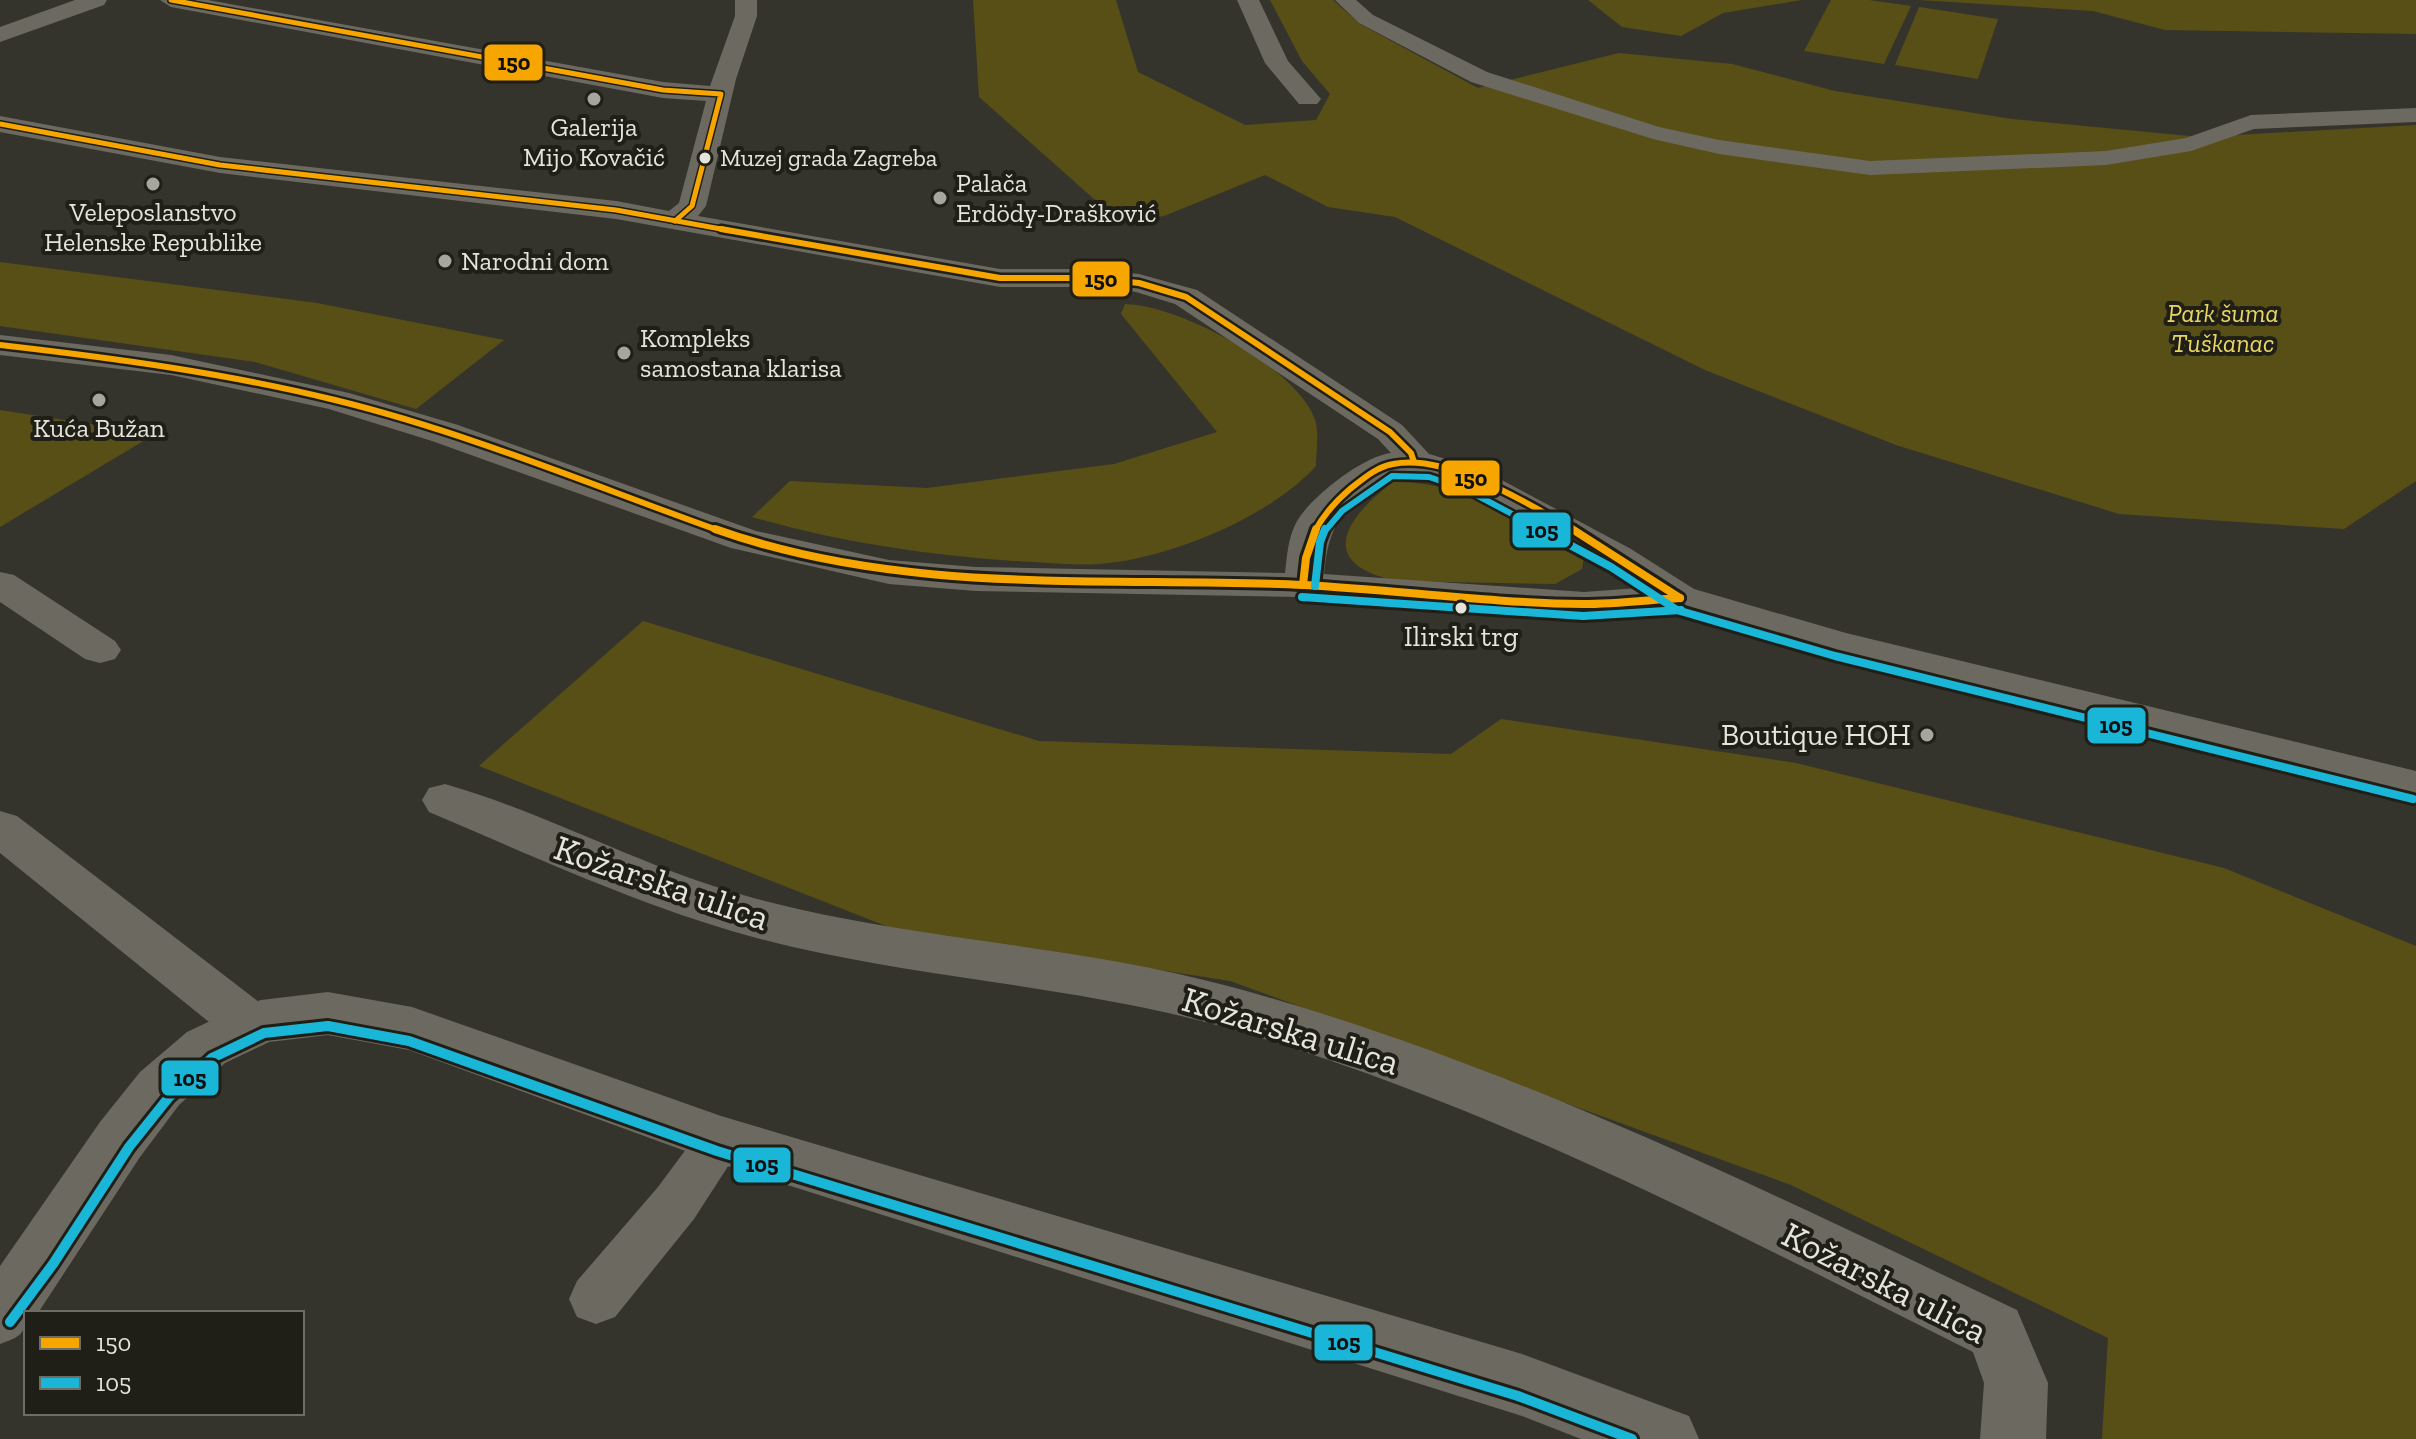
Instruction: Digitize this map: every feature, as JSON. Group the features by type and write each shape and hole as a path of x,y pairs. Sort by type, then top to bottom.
{"street":[{"path":"0,35 96,0"},
{"path":"171,0 663,90 721,94"},
{"path":"675,221 692,206 721,94 746,16 746,0"},
{"path":"1248,0 1277,63 1308,99"},
{"path":"0,124 209,163 469,192 675,221 1000,278 1091,278 1139,283 1186,297 1390,432 1411,453 1414,462"},
{"path":"0,345 171,365 337,400 445,433 745,540 839,563 921,575 976,579 1303,585 1584,604 1680,598"},
{"path":"1303,585 1308,539 1316,521 1334,502 1378,468 1414,462 1470,478 1617,557 1680,598 1838,644 2416,787"},
{"path":"0,584 100,650"},
{"name":"Kožarska ulica","path":"445,800 666,891 782,925 881,947 1174,993 1329,1038 1475,1087 1710,1194 1995,1331 2009,1357 2020,1391 2013,1439"},
{"path":"0,828 249,1024"},
{"path":"0,1315 45,1254 141,1105 172,1072 249,1024 289,1013 376,1018 721,1140 1522,1385 1666,1439"}],"lane":[{"path":"1345,0 1366,19 1479,77 1653,132 1719,147 1870,168 2106,158 2191,144 2251,122 2416,115"},
{"path":"596,1299 676,1203 721,1140"}],"green space":[{"name":"Park šuma Tuškanac","path":"973,0 1116,0 1138,72 1245,125 1316,120 1330,94 1302,61 1270,0 1333,0 1360,24 1478,88 1619,53 1732,64 1835,91 2012,119 2200,137 2416,125 2416,481 2344,529 2119,514 1896,445 1705,370 1395,217 1328,207 1265,175 1164,216 1121,223 979,97"},
{"path":"1588,0 1802,0 1723,13 1681,36 1622,27"},
{"path":"1831,0 1869,0 1911,6 1884,64 1804,51"},
{"path":"1919,0 2416,0 2416,34 2165,30 2093,11"},
{"path":"1919,7 1998,19 1978,79 1895,65"},
{"path":"0,262 317,303 504,340 416,409 255,362 0,326"},
{"path":"1125,304 1148,307 1203,327 1259,359 1283,378 1302,398 1316,422 1316,466 1273,502 1216,532 1156,554 1099,564 1014,561 915,551 817,534 752,517 790,481 927,488 1114,464 1217,432 1121,314"},
{"path":"0,410 155,434 0,527"},
{"path":"1393,482 1443,488 1493,505 1584,557 1582,569 1555,584 1397,581 1371,573 1355,563 1347,552 1346,539 1362,510"},
{"path":"643,621 1039,741 1451,754 1501,719 1796,763 2224,868 2416,946 2416,1439 2102,1439 2108,1338 1791,1185 1230,981 891,928 479,766"}],"transit line":[{"name":"150","path":"171,0 663,90 721,94 692,206 675,221"},
{"name":"150","path":"0,124 220,165 616,210 1000,278 1091,278 1139,283 1186,297 1390,432 1411,453 1414,462"},
{"name":"150","path":"0,345 171,365 337,400 445,433 745,540 889,572 976,579 1303,585 1584,604 1680,598"},
{"name":"150","path":"1303,585 1309,546 1326,513 1362,479 1396,463 1425,464 1500,490 1583,535 1680,598"},
{"name":"105","path":"1315,586 1320,542 1326,528 1342,511 1392,476 1429,477 1465,489 1611,567 1677,610 1835,656 2413,799"},
{"name":"105","path":"1302,597 1583,616 1681,610"},
{"name":"105","path":"10,1322 53,1264 129,1147 169,1097 212,1058 264,1033 328,1026 409,1041 717,1151 1518,1396 1632,1439"}],"place":[{"name":"Galerija Mijo Kovačić","path":"594,99"},
{"name":"Muzej grada Zagreba","path":"705,158"},
{"name":"Veleposlanstvo Helenske Republike","path":"153,184"},
{"name":"Palača Erdödy-Drašković","path":"940,198"},
{"name":"Narodni dom","path":"445,261"},
{"name":"Kompleks samostana klarisa","path":"624,353"},
{"name":"Kuća Bužan","path":"99,400"},
{"name":"Ilirski trg","path":"1461,608"},
{"name":"Boutique HOH","path":"1927,735"}]}
